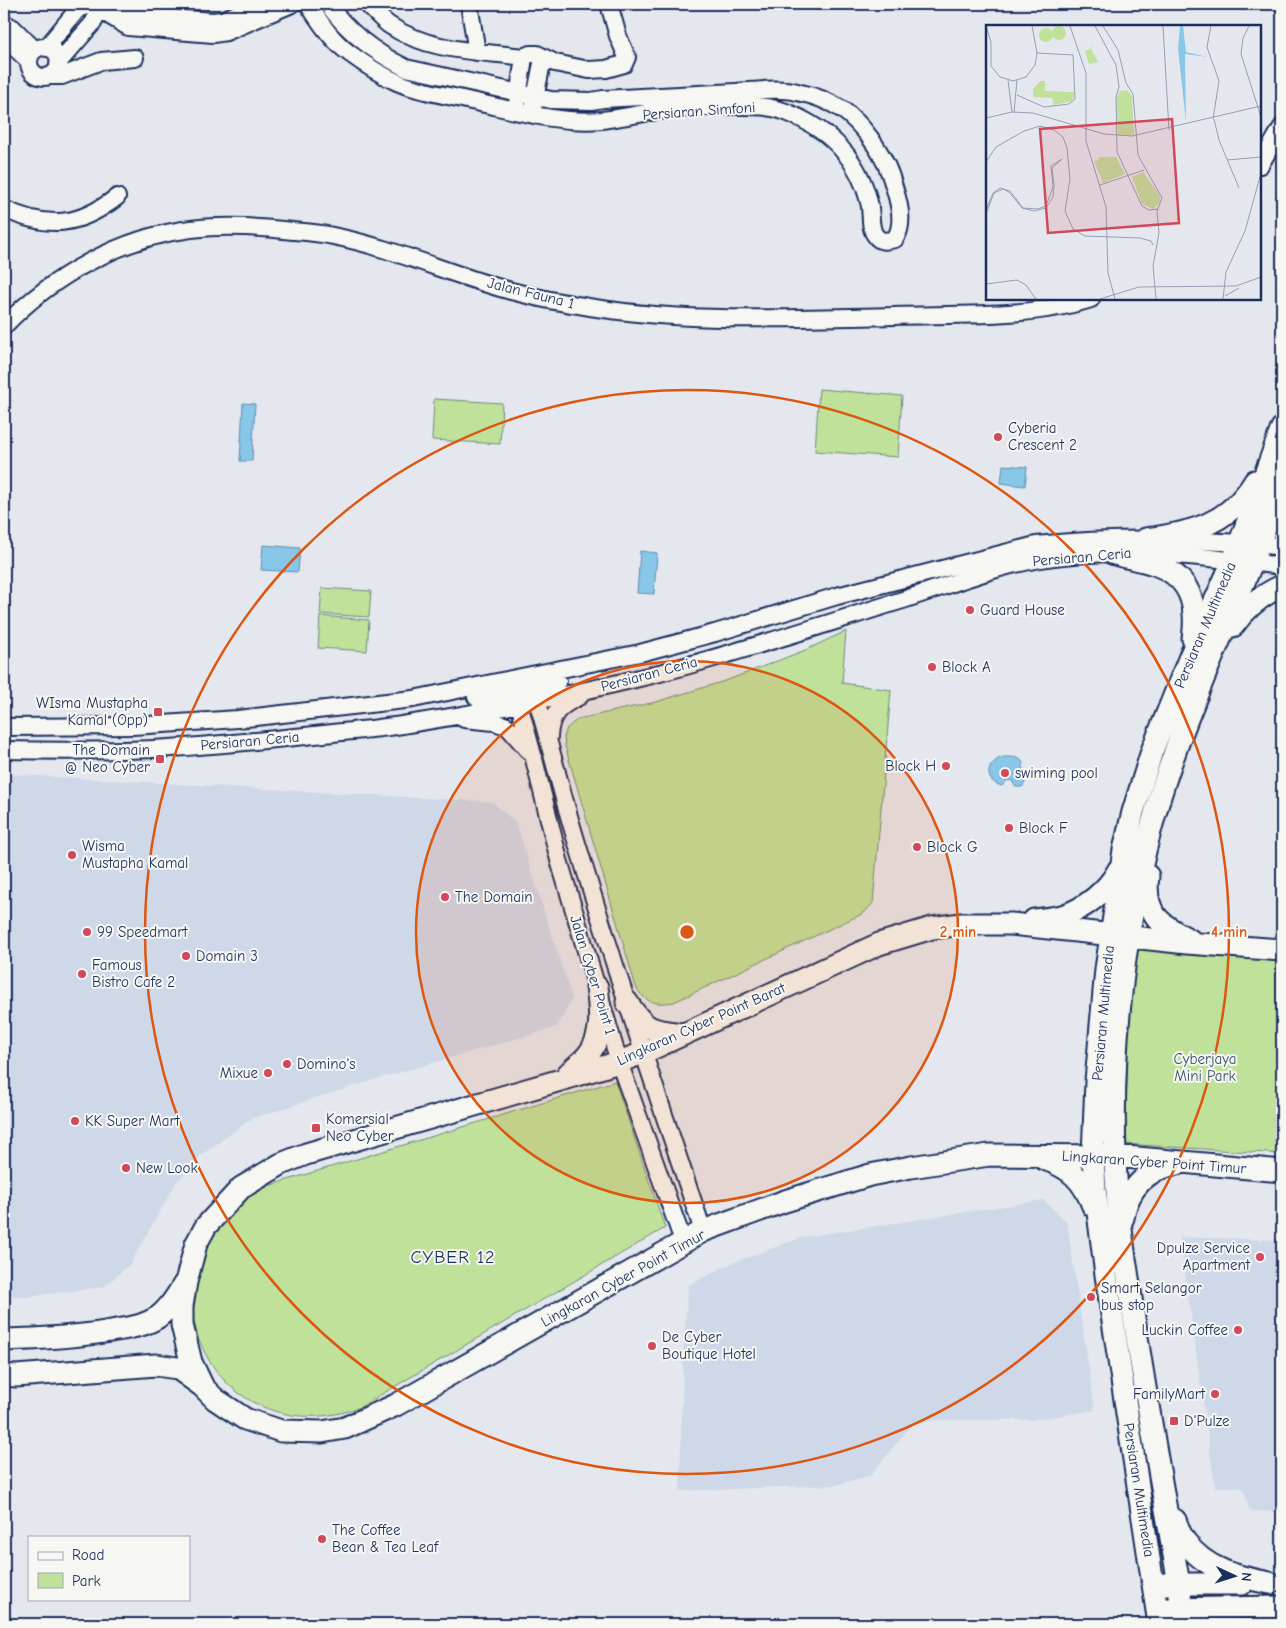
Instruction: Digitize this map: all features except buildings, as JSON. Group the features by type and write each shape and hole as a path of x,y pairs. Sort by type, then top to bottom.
{"main road":[{"path":"1146,539 1178,534 1222,517 1238,504 1249,491 1282,428"},
{"name":"Persiaran Multimedia","path":"1158,1617 1099,1225 1093,1156 1098,1046 1120,937 1166,775 1210,664 1246,553 1282,428"},
{"name":"Persiaran Multimedia","path":"1182,1617 1179,1584 1137,1339 1121,1230 1115,1156 1116,1064 1120,1013 1121,865 1133,812 1152,751 1191,654 1246,553 1282,479"},
{"path":"1112,553 1157,565 1182,580 1187,587 1195,612 1191,654"},
{"path":"1210,664 1226,635 1245,610 1270,591 1282,586"},
{"path":"1181,735 1156,836 1147,893 1159,922 1166,928 1198,944"},
{"path":"1012,924 1062,916 1074,910 1102,892 1116,876 1121,865"},
{"name":"Lingkaran Cyber Point Barat","path":"186,1282 196,1244 206,1226 241,1188 281,1164 306,1154 620,1062 880,944 932,928 961,924 1012,924 1120,937 1282,950"},
{"path":"564,1079 589,1054 597,1038 600,1010 597,986"},
{"path":"627,1002 637,1018 651,1029 684,1034"},
{"name":"Lingkaran Cyber Point Timur","path":"202,1386 215,1400 244,1420 282,1432 322,1432 345,1428 396,1405 442,1380 683,1241 704,1231 791,1199 870,1176 911,1167 989,1155 1029,1155 1115,1156 1282,1171"},
{"path":"1029,1155 1058,1164 1072,1172 1089,1196 1099,1225"},
{"path":"1121,1230 1127,1203 1132,1192 1144,1178 1163,1168 1190,1162"},
{"path":"4,1340 80,1336 142,1326 159,1316 174,1300 186,1282"},
{"path":"186,1282 182,1306 182,1325 191,1362 202,1386"},
{"path":"4,1375 16,1376 156,1365 177,1368 202,1386"},
{"path":"1160,1476 1183,1540 1195,1554 1223,1572 1276,1584"},
{"path":"1153,1585 1276,1584"},
{"path":"1158,1617 1182,1617 1282,1607"},
{"path":"1242,1624 1264,1612 1282,1607"}],"street":[{"path":"100,7 93,23 54,69 42,77 33,73 30,69 37,53 77,10 100,7 132,15 213,21 222,20 260,4"},
{"path":"100,7 128,27 212,34 226,32 292,4"},
{"name":"Persiaran Simfoni","path":"308,4 332,38 348,53 397,82 515,111 581,121 680,109 759,106 786,112 822,131 841,146 859,171 870,203 872,230 875,236 880,240 887,241 895,239 899,233 899,207 895,189 878,148 862,128 843,111 820,99 795,91 765,90 604,99 591,102 551,100 406,68 388,59 366,44 345,25 328,4"},
{"path":"367,4 388,24 416,39 432,44 524,58 530,54 537,54 543,58 589,70 606,69 624,64 626,61 627,57 618,36 609,4"},
{"path":"469,4 476,52"},
{"path":"4,23 13,28 37,53"},
{"path":"4,38 37,53 54,52 54,69 62,76 102,61 135,58"},
{"path":"515,111 524,58"},
{"path":"532,114 543,58"},
{"path":"820,99 810,102 804,109 806,117 822,131"},
{"path":"1261,163 1282,127"},
{"path":"4,209 44,222 66,222 92,214 116,197"},
{"name":"Jalan Fauna 1","path":"4,326 19,311 63,278 100,256 150,237 191,229 231,227 255,227 331,235 375,246 510,291 572,304 636,314 739,319 987,314 1044,308 1087,300"},
{"name":"Persiaran Ceria","path":"4,727 133,726 238,719 432,696 616,658 715,633 837,596 959,566 1022,548 1069,542 1174,539 1246,553 1282,566"},
{"name":"Persiaran Ceria","path":"537,700 658,673 722,655 1030,560 1059,556 1112,553 1246,553 1282,547"},
{"path":"520,698 546,684 604,672 616,658"},
{"path":"549,740 549,727 554,714 596,688"},
{"path":"432,696 453,700 512,692 520,698 533,696 537,700"},
{"name":"Persiaran Ceria","path":"4,750 154,749 242,742 400,726 451,717 520,698"},
{"name":"Jalan Cyber Point 1","path":"520,698 559,860 620,1062 683,1241"},
{"name":"Jalan Cyber Point 1","path":"537,700 567,812 643,1053 704,1231"},
{"path":"451,717 494,722 507,726 533,755"}],"shaded area":[{"path":"4,774 493,802 516,823 572,998 557,1027 360,1084 251,1119 200,1156 176,1183 130,1264 104,1287 26,1297 4,1295"},
{"path":"1043,1200 1067,1222 1095,1410 1031,1420 936,1420 913,1423 870,1476 835,1485 680,1491 683,1356 688,1285 732,1263 803,1237"},
{"path":"1180,1237 1282,1240 1282,1512 1250,1511 1243,1489 1239,1487 1215,1487"}],"green space":[{"path":"819,389 902,396 898,457 815,451"},
{"path":"434,399 502,403 500,444 432,440"},
{"path":"322,588 371,591 369,617 320,614"},
{"path":"320,616 369,620 367,651 318,648"},
{"path":"846,631 842,683 891,690 873,903 864,913 674,1002 656,1003 647,1000 636,987 565,746 564,737 567,728 578,719 656,702 728,680 808,649"},
{"name":"Cyberjaya Mini Park","path":"1136,946 1282,957 1282,1154 1125,1144 1129,1024"},
{"path":"615,1081 665,1228 360,1407 335,1414 310,1416 285,1414 262,1406 241,1395 223,1379 208,1358 197,1334 192,1308 192,1289 206,1241 227,1216 247,1197 271,1185"}],"water":[{"path":"243,403 255,404 252,461 240,461"},
{"path":"1003,465 1027,467 1025,486 1001,483"},
{"path":"263,545 300,548 298,572 261,570"},
{"path":"640,551 657,553 654,594 637,593"},
{"name":"swiming pool","path":"1003,757 1022,760 1022,775 1025,778 1025,783 1022,787 1016,787 1011,780 1006,781 1002,786 991,780 989,776 990,767"}],"place":[{"name":"Cyberia Crescent 2","path":"998,437"},
{"name":"Guard House","path":"970,610"},
{"name":"Block A","path":"932,667"},
{"name":"WIsma Mustapha Kamal (Opp)","path":"158,712"},
{"name":"The Domain @ Neo Cyber","path":"160,759"},
{"name":"Block H","path":"946,766"},
{"name":"swiming pool","path":"1005,773"},
{"name":"Block F","path":"1009,828"},
{"name":"Block G","path":"917,847"},
{"name":"Wisma Mustapha Kamal","path":"72,855"},
{"name":"The Domain","path":"445,897"},
{"name":"99 Speedmart","path":"87,932"},
{"name":"Domain 3","path":"186,956"},
{"name":"Famous Bistro Cafe 2","path":"82,974"},
{"name":"Domino's","path":"287,1064"},
{"name":"Mixue","path":"268,1073"},
{"name":"KK Super Mart","path":"75,1121"},
{"name":"Komersial Neo Cyber","path":"316,1128"},
{"name":"New Look","path":"126,1168"},
{"name":"Dpulze Service Apartment","path":"1260,1257"},
{"name":"Smart Selangor bus stop","path":"1091,1297"},
{"name":"Luckin Coffee","path":"1238,1330"},
{"name":"De Cyber Boutique Hotel","path":"652,1346"},
{"name":"FamilyMart","path":"1215,1394"},
{"name":"D'Pulze","path":"1174,1421"},
{"name":"The Coffee Bean & Tea Leaf","path":"322,1539"}],"district":[{"name":"CYBER 12","path":"453,1257"}]}
